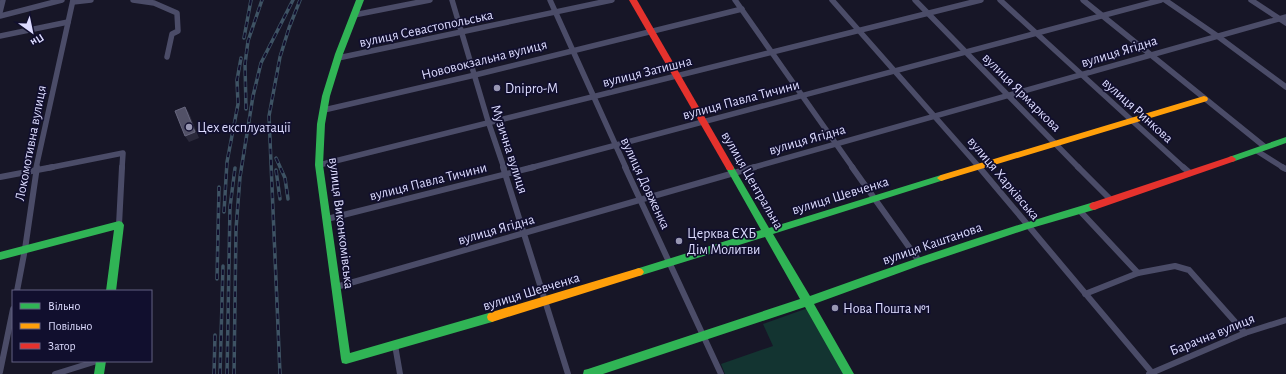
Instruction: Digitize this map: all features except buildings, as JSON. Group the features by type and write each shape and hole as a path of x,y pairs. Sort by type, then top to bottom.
{"street":[{"path":"0,12 3,0"},
{"path":"0,16 62,0"},
{"path":"73,1 91,0"},
{"path":"133,0 154,3 177,13 178,31 172,34 167,57"},
{"name":"вулиця Виконкомівська","path":"346,359 319,165 320,138 324,110 338,58 360,0"},
{"path":"354,16 430,0"},
{"name":"Музична вулиця","path":"452,0 488,121 568,374"},
{"name":"вулиця Довженка","path":"550,0 640,200 721,374"},
{"name":"вулиця Севастопольська","path":"338,58 612,0"},
{"name":"вулиця Центральна","path":"633,0 806,302 849,374"},
{"path":"735,0 919,261"},
{"name":"вулиця Харківська","path":"832,0 979,166 1151,373"},
{"name":"вулиця Ярмаркова","path":"915,0 1111,200"},
{"name":"вулиця Затишна","path":"319,165 488,121 981,0"},
{"name":"вулиця Ринкова","path":"1000,0 1190,173"},
{"path":"1084,0 1286,169"},
{"name":"вулиця Павла Тичини","path":"327,219 506,174 1160,0"},
{"path":"1165,0 1216,35 1286,87"},
{"path":"1251,0 1286,24"},
{"name":"Локомотивна вулиця","path":"17,290 25,249 36,169 73,1"},
{"name":"Нововокзальна вулиця","path":"324,110 475,75 742,9"},
{"name":"вулиця Ягідна","path":"336,287 836,143 1286,16"},
{"path":"0,36 68,22"},
{"name":"вулиця Шевченка","path":"346,359 546,301 766,232 876,200 979,166 1204,99"},
{"name":"вулиця Каштанова","path":"588,374 806,302 919,261 1111,200 1286,140"},
{"path":"0,177 123,153 119,225 111,290"},
{"path":"1080,210 1138,273"},
{"path":"0,256 119,225"},
{"path":"1085,294 1138,273 1175,266 1189,270 1245,333"},
{"path":"0,372 12,314"},
{"name":"Барачна вулиця","path":"1151,373 1245,333 1286,320"},
{"path":"395,345 400,374"},
{"path":"55,374 94,362"},
{"path":"99,374 101,362"}],"green space":[{"path":"808,308 846,374 725,374 721,364 773,346 763,324"}],"railway":[{"path":"244,38 251,0"},
{"path":"246,109 245,64 248,41 262,0"},
{"path":"234,374 236,229 240,177 253,96 261,63 293,0"},
{"path":"280,374 269,116 280,57 300,0"},
{"path":"224,212 227,162 238,104 237,80 241,58"},
{"path":"276,158 285,178 288,199"},
{"path":"227,374 230,207 235,168"},
{"path":"276,170 280,199"},
{"path":"217,279 219,187"},
{"path":"220,374 223,266"},
{"path":"214,374 215,335"}],"traffic: fast":[{"path":"360,0 339,54 326,96 321,124 319,165 346,359 492,317"},
{"path":"1232,159 1286,140"},
{"path":"730,168 849,374"},
{"path":"639,272 941,178"},
{"path":"588,374 806,302 919,261 1028,225 1094,206"},
{"path":"0,256 119,225 111,290"},
{"path":"99,374 101,362"}],"traffic: slow":[{"path":"941,178 1204,99"},
{"path":"492,317 639,272"}],"traffic: jam":[{"path":"633,0 730,168"},
{"path":"1094,206 1232,159"}],"place":[{"name":"Dnipro-M","path":"497,88"},
{"name":"Цех експлуатації","path":"189,127"},
{"name":"Церква ЄХБ Дім Молитви","path":"679,241"},
{"name":"Нова Пошта №1","path":"835,308"}]}
